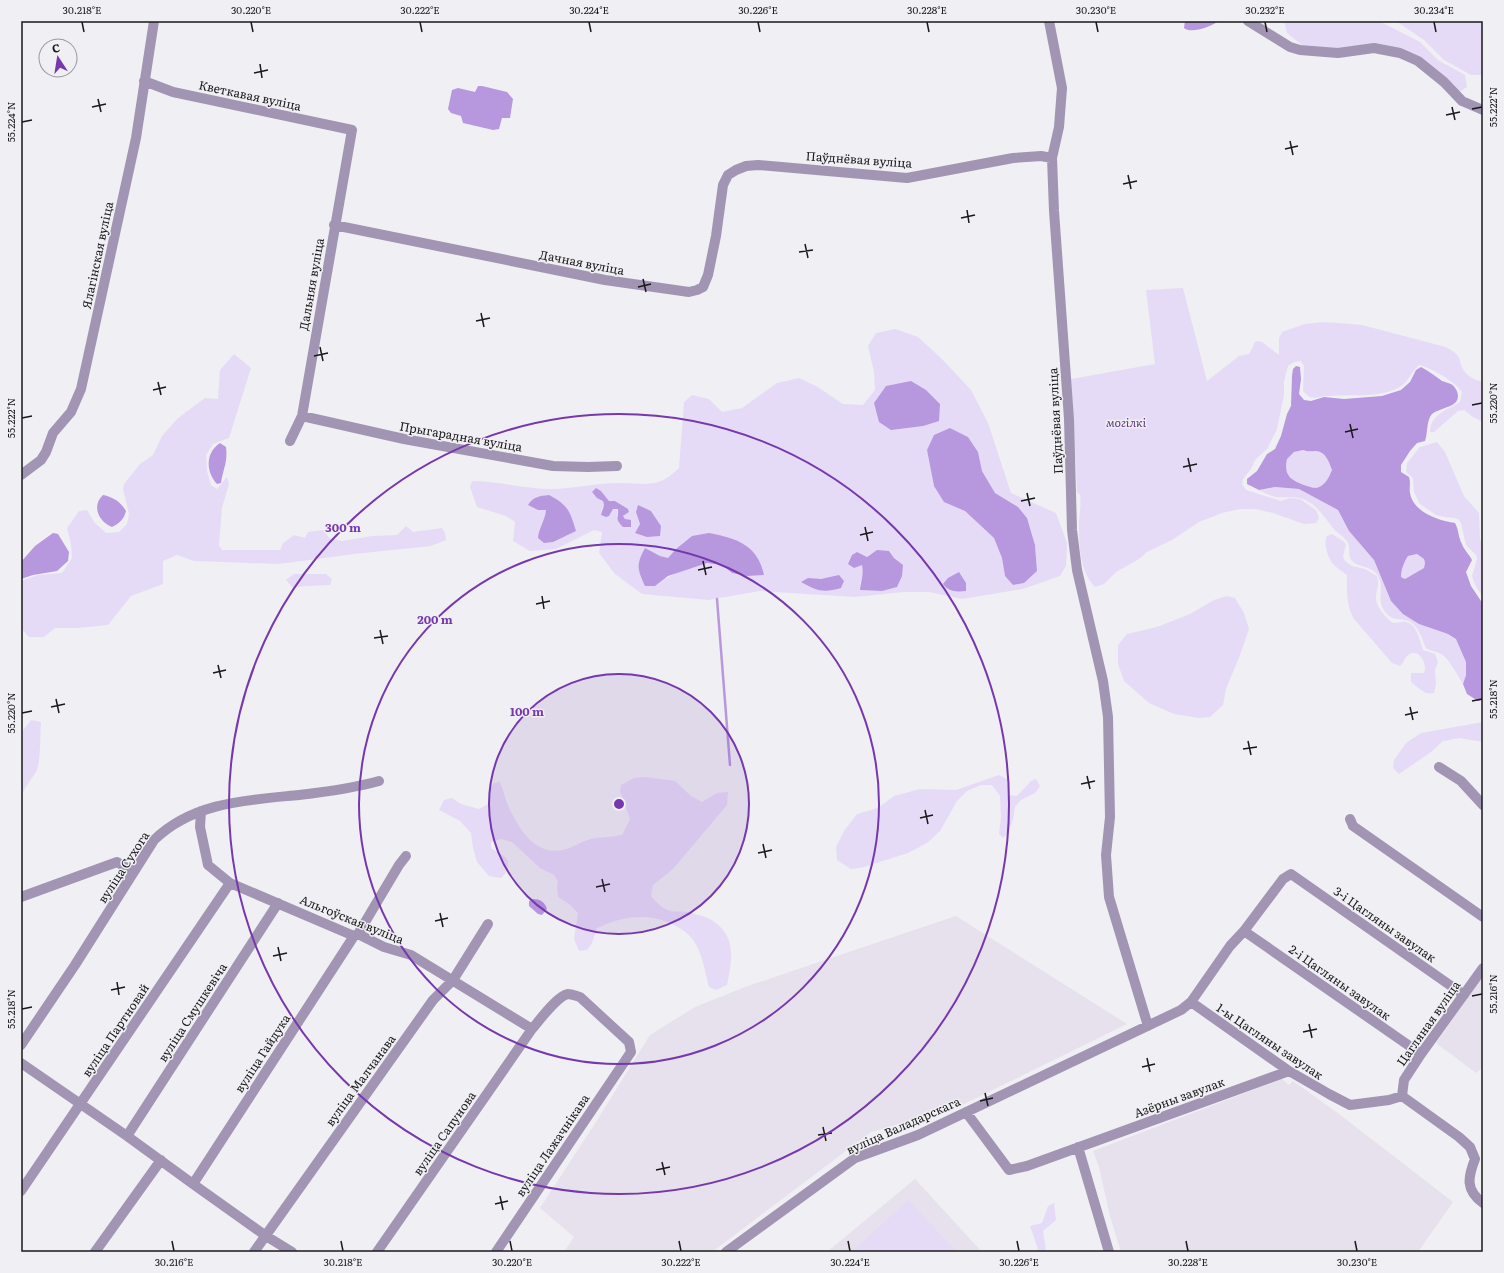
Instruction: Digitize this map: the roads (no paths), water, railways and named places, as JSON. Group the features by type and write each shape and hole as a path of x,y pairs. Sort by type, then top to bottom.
{"street":[{"name":"Ялагінская вуліца","path":"21,475 41,460 46,452 53,433 71,412 82,389 136,138 154,21"},
{"name":"Паўднёвая вуліца","path":"1049,21 1062,88 1059,127 1052,158 1054,211 1069,419 1072,530 1077,570 1103,680 1108,717 1110,817 1106,855 1109,897 1148,1026"},
{"path":"1248,21 1290,47 1300,50 1338,53 1374,48 1400,53 1418,61 1444,82 1462,101 1483,110"},
{"name":"Кветкавая вуліца","path":"144,81 172,92 352,130"},
{"name":"Дальняя вуліца","path":"290,441 302,416 334,225 352,130"},
{"name":"Паўднёвая вуліца","path":"736,170 746,166 758,165 907,178 1013,158 1041,156 1052,158"},
{"name":"Дачная вуліца","path":"334,225 605,280 689,292 703,287 708,275 716,236 723,185 728,175 736,170"},
{"name":"Прыгарадная вуліца","path":"302,416 404,439 553,466 617,466"},
{"path":"1439,767 1461,781 1483,805"},
{"name":"вуліца Сухога","path":"21,1045 75,965 154,840 165,829 182,819 217,806 246,800 299,795 366,785 379,780"},
{"name":"Альгоўская вуліца","path":"201,811 200,827 208,865 230,882 384,947 411,955 532,1029"},
{"path":"1350,819 1353,826 1483,917"},
{"name":"вуліца Гайдука","path":"193,1184 356,935 398,865 406,856"},
{"path":"21,897 117,862 134,872"},
{"name":"3-і Цагляны завулак","path":"1244,931 1283,879 1290,874 1464,995"},
{"name":"вуліца Партновай","path":"21,1192 230,882"},
{"name":"вуліца Смушкевіча","path":"127,1136 278,903"},
{"name":"вуліца Малчанава","path":"254,1252 433,1000 453,980 488,924"},
{"path":"1191,1002 1230,946 1244,931"},
{"name":"2-і Цагляны завулак","path":"1244,931 1421,1054"},
{"name":"Цагляная вуліца","path":"1402,1096 1404,1080 1483,968"},
{"name":"вуліца Сапунова","path":"377,1252 532,1029 559,1000 567,994 580,997 630,1042 631,1052"},
{"name":"вуліца Валадарскага","path":"726,1252 855,1158 918,1135 1181,1010 1191,1002"},
{"name":"1-ы Цагляны завулак","path":"1191,1002 1290,1072 1350,1105 1389,1100 1402,1096"},
{"name":"вуліца Лажачнікава","path":"496,1252 631,1052"},
{"path":"21,1063 127,1136 266,1236 292,1252"},
{"name":"Азёрны завулак","path":"966,1112 1009,1170 1027,1166 1290,1072"},
{"path":"1402,1096 1459,1137 1470,1147 1475,1159 1471,1170 1469,1183 1472,1192 1483,1203"},
{"path":"1078,1147 1109,1252"},
{"path":"95,1252 160,1160"}],"waterway":[{"path":"717,599 730,765"}],"park label":[{"name":"могілкі","path":"1126,422"}]}
